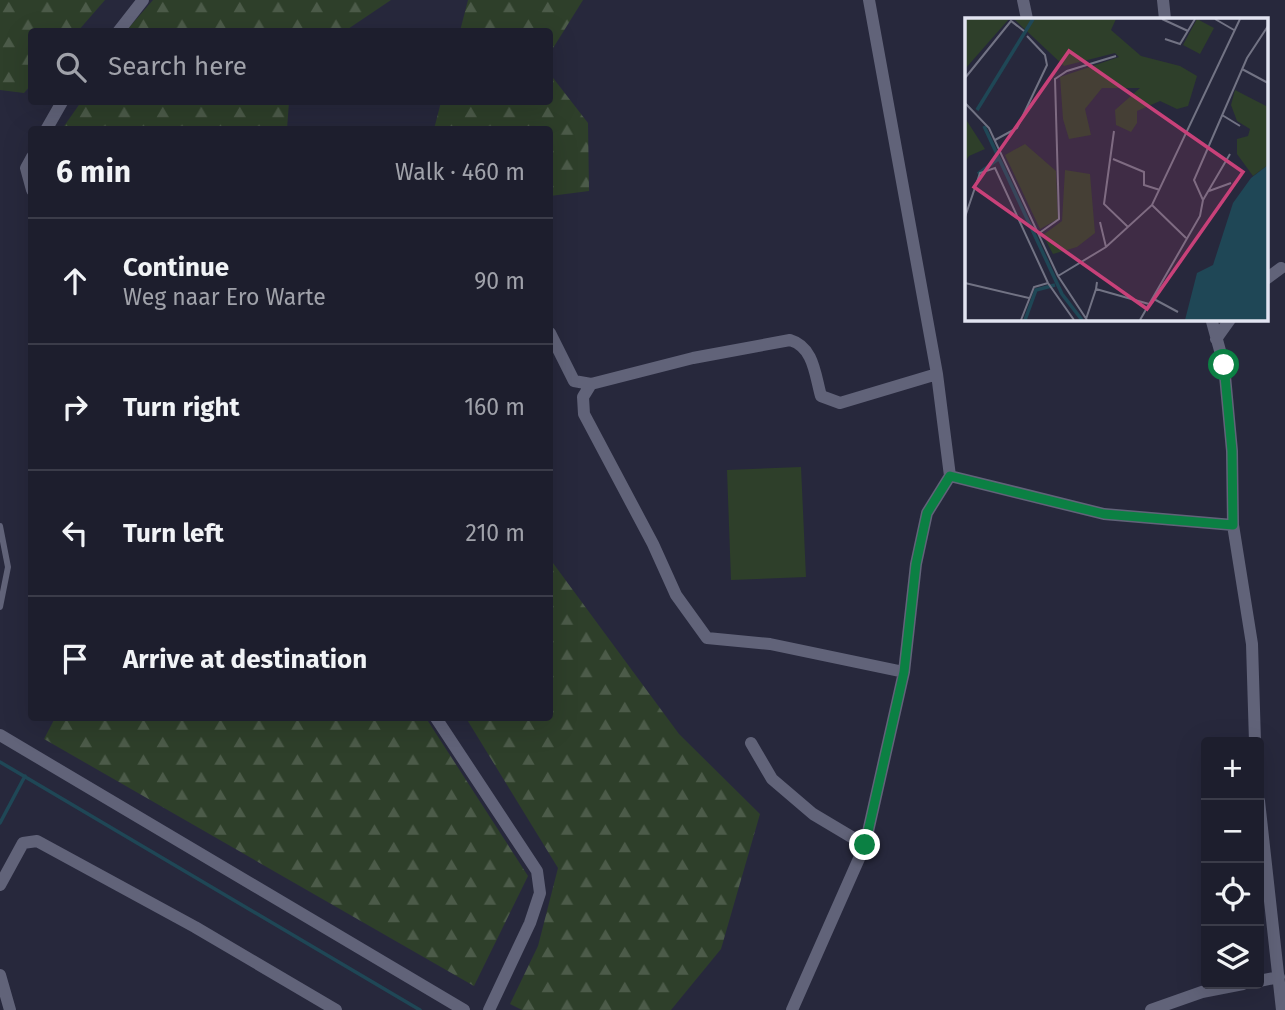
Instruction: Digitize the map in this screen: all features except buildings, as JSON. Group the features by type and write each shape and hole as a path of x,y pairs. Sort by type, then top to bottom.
{"street":[{"path":"121,28 143,0"},
{"path":"792,1010 865,845 904,672 916,564 927,513 950,476 937,374 869,0"},
{"path":"1023,0 1027,18"},
{"path":"1163,0 1165,18"},
{"path":"48,126 60,105"},
{"path":"1268,278 1281,268"},
{"path":"1211,320 1224,365 1232,451 1233,525 1252,643 1255,737"},
{"path":"1216,339 1230,320"},
{"path":"553,339 574,381 592,384 693,358 790,340 800,343 808,352 821,396 840,403 937,374"},
{"path":"592,384 583,397 584,414 653,544 677,596 690,618 707,638 770,644 904,672"},
{"path":"950,476 1104,514 1233,525"},
{"path":"438,721 537,871 540,892 530,923 489,1010"},
{"path":"0,735 464,1010"},
{"path":"751,743 772,779 813,814 865,845"},
{"path":"1264,834 1280,941 1282,1010"},
{"path":"0,885 23,843 37,841 195,927 336,1010"},
{"path":"0,975 10,1010"},
{"path":"1264,980 1279,976"},
{"path":"1151,1010 1217,989"}],"lane":[{"path":"0,526 8,567 0,607"}],"green space":[{"path":"0,0 105,0 81,28 28,28 28,88 24,93 0,90"},
{"path":"153,0 391,0 349,28 129,28"},
{"path":"468,0 583,0 553,48 553,28 461,28"},
{"path":"553,78 588,123 589,191 553,196 553,126 435,126 440,105 553,105"},
{"path":"79,105 289,105 287,126 64,126"},
{"path":"801,467 806,577 731,580 727,470"},
{"path":"553,563 679,734 760,814 721,949 671,1010 522,1010 510,1004 538,946 558,868 468,721 553,721"},
{"path":"53,721 428,721 528,876 474,986 44,739"}],"waterway":[{"path":"0,762 420,1010"},
{"path":"0,823 25,776"}],"route":[{"path":"865,845 904,672 916,564 927,513 950,476 1104,514 1233,525 1232,451 1224,365"}]}
